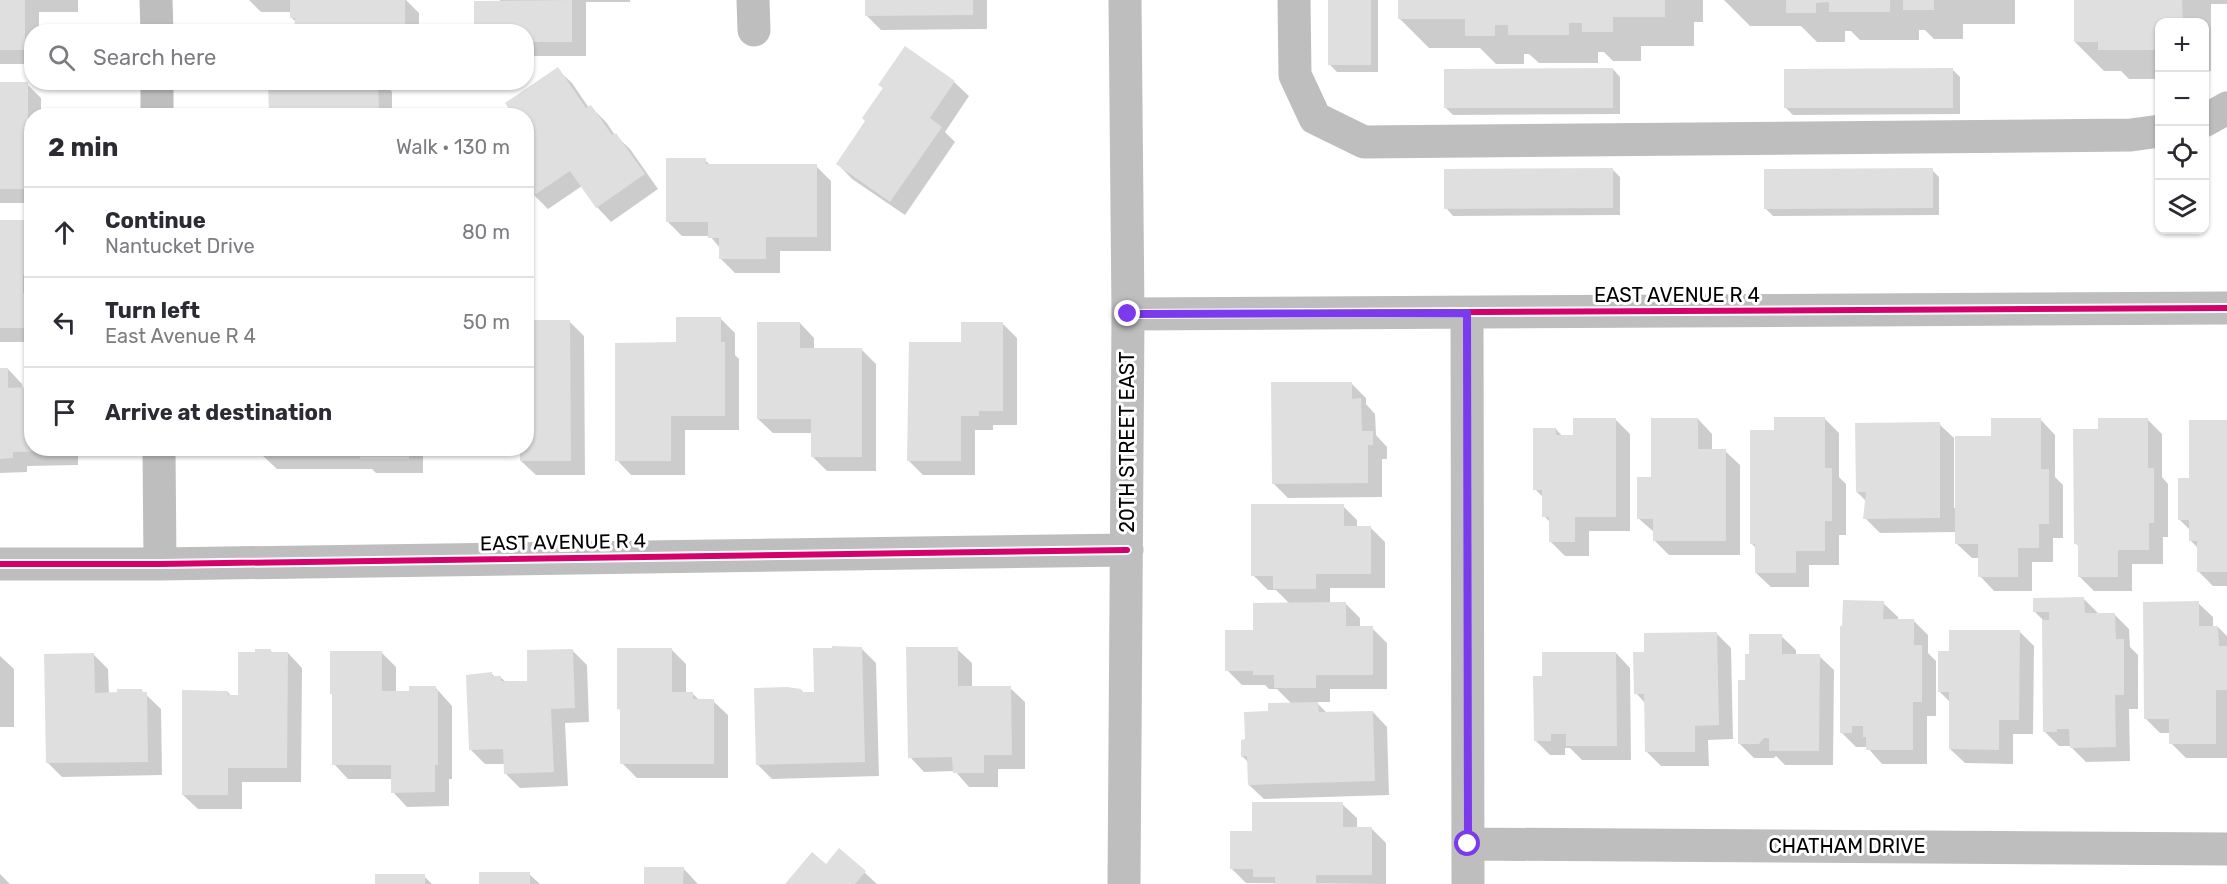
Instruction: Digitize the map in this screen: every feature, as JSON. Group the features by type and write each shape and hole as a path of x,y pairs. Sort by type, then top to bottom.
{"street":[{"path":"156,0 157,24"},
{"name":"20TH STREET EAST","path":"1124,884 1128,314 1125,0"},
{"path":"1294,0 1295,75 1315,118 1364,142 2131,135 2155,132"},
{"path":"157,90 157,108"},
{"path":"2209,119 2227,108"},
{"name":"EAST AVENUE R 4","path":"1128,314 2227,308"},
{"path":"1467,313 1468,884"},
{"path":"159,456 160,564"},
{"name":"EAST AVENUE R 4","path":"0,564 160,564 1127,550"},
{"name":"CHATHAM DRIVE","path":"1468,844 2227,849"}],"building":[{"path":"0,0 25,0 24,50 0,50"},
{"path":"290,0 405,0 405,24 295,24 295,18 290,18"},
{"path":"572,0 572,42 534,42 534,24 474,24 474,1"},
{"path":"865,0 973,0 973,15 865,16"},
{"path":"1328,0 1371,0 1371,65 1328,65"},
{"path":"1398,0 1665,0 1665,17 1613,17 1613,32 1582,32 1582,23 1569,23 1569,35 1508,35 1508,25 1495,25 1495,36 1465,36 1465,19 1398,19"},
{"path":"1786,0 1829,0 1829,2 1816,3 1816,13 1786,13"},
{"path":"1829,0 1890,0 1890,12 1829,12"},
{"path":"1903,0 1934,0 1934,10 1903,10"},
{"path":"2074,0 2182,0 2183,18 2155,18 2155,50 2098,50 2098,42 2074,42"},
{"path":"905,46 955,81 930,118 942,127 890,202 836,164 865,121 862,118 883,88 878,85"},
{"path":"558,67 586,108 591,105 612,135 616,133 645,174 596,208 570,171 534,195 534,108 508,108 505,103 524,90 534,90 534,83"},
{"path":"1613,68 1613,108 1444,108 1444,69"},
{"path":"1953,68 1953,108 1784,108 1784,69"},
{"path":"0,82 24,82 24,90 28,90 28,108 24,108 24,189 0,189"},
{"path":"268,90 378,90 379,108 269,108"},
{"path":"666,158 706,158 706,164 817,164 817,237 766,237 766,259 719,259 719,238 708,238 708,222 666,222"},
{"path":"1613,168 1613,208 1444,209 1444,169"},
{"path":"1933,168 1933,208 1764,209 1764,169"},
{"path":"0,220 24,220 24,328 0,328"},
{"path":"676,317 721,317 721,342 725,342 725,416 671,416 671,461 615,461 615,343 676,342"},
{"path":"534,320 570,320 571,461 520,461 520,456 534,456"},
{"path":"757,322 800,322 800,348 862,348 862,457 811,457 811,419 757,419"},
{"path":"961,322 1003,322 1003,411 979,411 979,416 961,416 961,461 907,461 909,342 961,342"},
{"path":"0,368 8,368 8,388 24,387 24,452 13,452 13,458 0,459"},
{"path":"1271,382 1352,382 1352,399 1361,398 1362,431 1373,431 1373,445 1368,445 1368,483 1272,484"},
{"path":"1774,417 1825,417 1825,468 1832,468 1832,521 1825,521 1825,551 1796,551 1796,573 1755,573 1755,544 1750,544 1750,430 1774,430"},
{"path":"1573,418 1616,418 1616,517 1575,517 1575,542 1549,542 1549,517 1542,517 1542,490 1533,490 1533,428 1556,428 1556,435 1573,435"},
{"path":"1651,418 1698,418 1698,449 1726,449 1726,541 1653,541 1653,519 1637,519 1637,477 1651,477"},
{"path":"1991,418 2041,418 2041,469 2049,469 2049,524 2039,524 2039,548 2018,548 2018,577 1978,577 1978,544 1955,544 1955,436 1991,436"},
{"path":"2098,418 2148,418 2148,468 2154,468 2154,523 2149,523 2149,550 2118,550 2118,577 2078,577 2078,544 2074,544 2073,429 2098,429"},
{"path":"2189,420 2227,420 2227,572 2197,572 2197,541 2189,541 2189,520 2178,520 2178,478 2189,478"},
{"path":"1940,422 1940,518 1863,519 1866,492 1856,492 1855,423"},
{"path":"360,456 409,456 409,459 360,459"},
{"path":"1251,504 1344,504 1344,526 1371,526 1371,574 1316,574 1316,589 1273,589 1273,576 1251,576"},
{"path":"2084,597 2085,613 2115,613 2116,639 2124,639 2124,695 2115,695 2116,747 2070,748 2069,729 2043,732 2042,620 2049,620 2049,612 2033,612 2033,598"},
{"path":"1843,600 1884,601 1883,619 1914,619 1914,645 1922,645 1922,702 1913,702 1913,750 1866,750 1863,726 1852,726 1852,733 1840,733 1840,626 1842,626"},
{"path":"2199,601 2199,626 2218,626 2219,646 2227,646 2227,690 2216,690 2216,744 2169,744 2169,719 2144,719 2143,602"},
{"path":"1346,602 1346,626 1373,626 1373,675 1316,675 1316,688 1274,688 1274,675 1253,675 1253,671 1225,671 1225,630 1253,630 1253,603"},
{"path":"1949,630 2020,630 2019,720 1999,720 1999,750 1949,749 1949,692 1938,692 1938,651 1949,651"},
{"path":"1717,632 1719,725 1695,726 1695,752 1645,752 1644,694 1634,694 1633,652 1644,652 1644,633"},
{"path":"1749,634 1782,634 1782,654 1820,654 1819,751 1769,751 1769,738 1764,738 1759,744 1738,744 1738,680 1745,680 1745,654 1749,654"},
{"path":"832,646 862,647 865,762 756,765 754,688 787,687 801,689 801,692 814,692 813,648 832,648"},
{"path":"906,647 958,647 958,686 1011,686 1012,755 984,755 984,773 953,773 952,757 908,758"},
{"path":"617,648 672,648 672,692 693,692 693,699 714,699 714,764 620,764"},
{"path":"255,649 288,652 287,768 228,768 228,795 182,795 182,690 228,691 228,695 238,695 238,652 255,652"},
{"path":"573,649 575,708 551,709 554,772 504,774 503,749 469,750 466,675 492,672 492,676 501,676 501,681 527,681 527,650"},
{"path":"330,651 382,651 382,691 409,691 409,686 436,686 438,690 438,765 435,765 435,792 391,793 391,765 332,765"},
{"path":"1542,652 1616,652 1617,746 1566,746 1566,734 1551,734 1551,741 1534,741 1533,676 1542,676"},
{"path":"94,653 95,693 117,692 117,689 142,689 142,692 147,692 148,762 46,763 44,654"},
{"path":"1318,702 1319,712 1373,711 1375,781 1248,785 1247,756 1241,757 1241,740 1245,739 1244,712 1268,711 1268,703"},
{"path":"1252,802 1343,802 1343,827 1372,827 1372,875 1316,875 1316,884 1275,884 1275,877 1253,877 1253,869 1230,869 1230,831 1252,831"},
{"path":"839,848 866,871 855,884 785,884 812,852 826,864"},
{"path":"644,867 684,867 683,884 644,884"},
{"path":"479,872 530,872 530,884 479,884"},
{"path":"375,874 425,874 425,884 375,884"}],"cycle path":[{"path":"1128,314 2227,308"},
{"path":"0,564 160,564 1127,550"}],"route":[{"path":"1128,314 1467,313 1468,844"}]}
